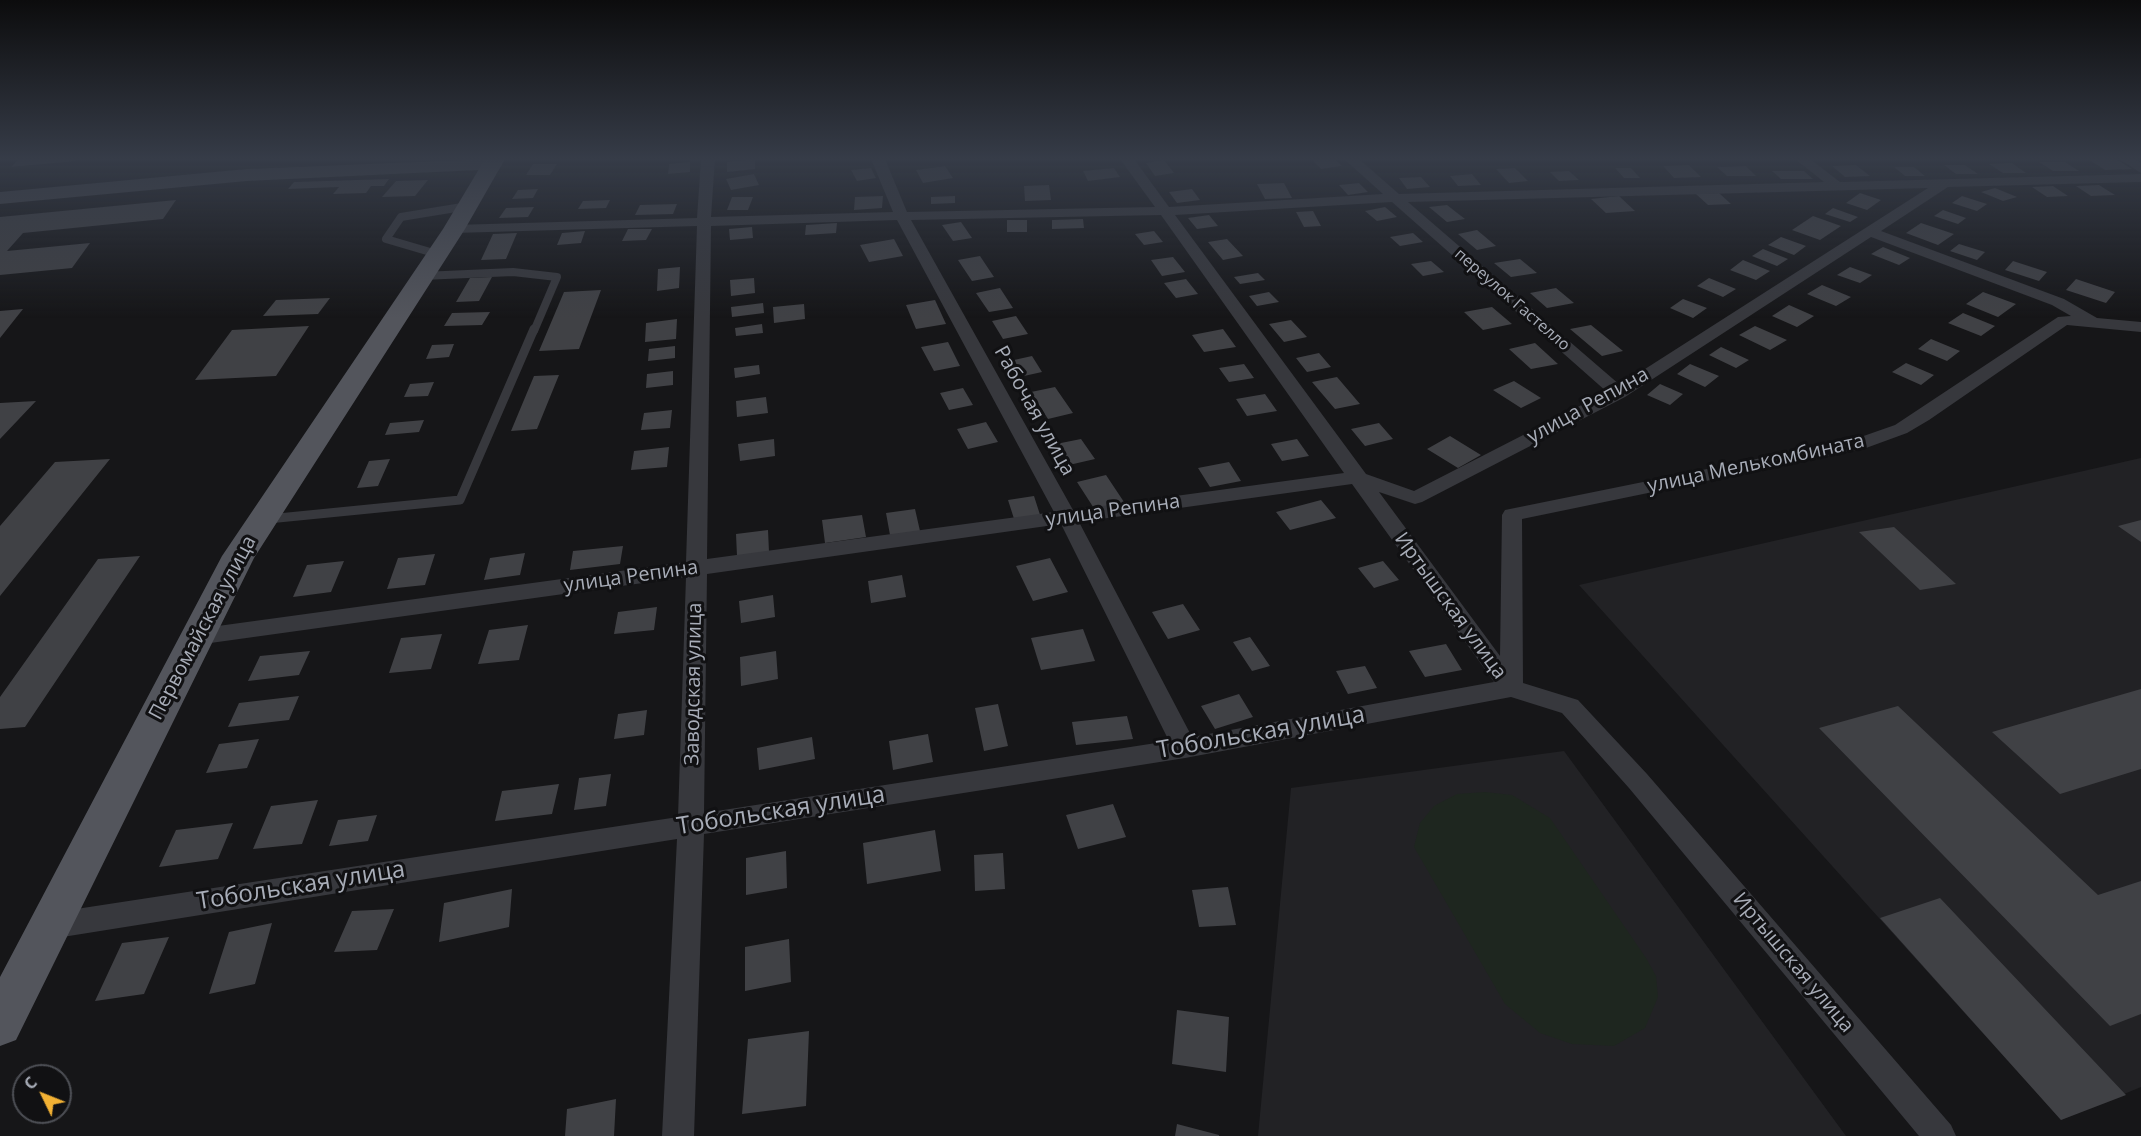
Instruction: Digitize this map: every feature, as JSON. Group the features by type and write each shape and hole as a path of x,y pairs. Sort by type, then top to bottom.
{"main road":[{"name":"Первомайская улица","path":"0,1024 238,556 463,212"}],"street":[{"name":"Заводская улица","path":"678,1136 691,825 705,212"},
{"name":"Рабочая улица","path":"900,212 1067,517 1185,748"},
{"path":"445,241 704,221 1113,212"},
{"name":"Иртышская улица","path":"1168,212 1356,477 1511,688 1570,706 1638,781 1940,1136"},
{"name":"переулок Гастелло","path":"1409,212 1619,393"},
{"name":"улица Репина","path":"196,637 1356,477 1415,498 1619,393 1898,212"},
{"path":"1868,231 2058,302 2095,323"},
{"name":"улица Мелькомбината","path":"1511,688 1512,515 1860,444 1901,429 1923,416 2064,320 2141,327"},
{"name":"Тобольская улица","path":"50,926 1185,748 1511,688"}],"lane":[{"path":"262,520 460,500 557,277 513,272 445,241 401,217 386,240 445,241"}],"shaded area":[{"path":"2141,458 2141,1087 2061,1120 1579,585"},
{"path":"1564,751 1846,1136 1258,1136 1291,788"},
{"path":"1485,792 1512,795 1550,818 1646,958 1656,976 1658,997 1645,1028 1614,1046 1572,1044 1540,1033 1505,1004 1414,847 1420,823 1434,806 1457,794"}],"building":[{"path":"52,212 168,212 163,219 23,233 7,251 90,243 72,268 0,275 0,217"},
{"path":"503,212 531,212 528,217 499,218"},
{"path":"636,212 674,212 673,214 635,215"},
{"path":"1296,212 1314,212 1321,226 1304,227"},
{"path":"1366,212 1391,212 1397,217 1377,221"},
{"path":"1435,212 1456,212 1465,219 1447,222"},
{"path":"1844,212 1858,217 1850,222 1825,214"},
{"path":"1940,212 1949,212 1966,218 1958,224 1934,216"},
{"path":"1209,215 1218,226 1197,229 1188,218"},
{"path":"1813,216 1841,226 1820,240 1792,230"},
{"path":"1083,219 1084,228 1052,229 1052,220"},
{"path":"1007,220 1027,220 1027,232 1007,232"},
{"path":"961,222 972,238 953,241 942,225"},
{"path":"837,223 836,233 805,235 806,225"},
{"path":"1921,223 1954,234 1938,245 1906,233"},
{"path":"752,227 753,238 730,240 729,229"},
{"path":"628,229 652,229 646,240 622,241"},
{"path":"1477,230 1496,246 1477,250 1458,234"},
{"path":"585,231 581,243 557,245 562,233"},
{"path":"1154,231 1163,242 1144,245 1135,234"},
{"path":"517,233 506,259 481,260 493,234"},
{"path":"1413,233 1423,242 1400,246 1390,237"},
{"path":"1781,237 1806,246 1794,255 1768,245"},
{"path":"894,239 903,256 869,262 860,245"},
{"path":"1227,239 1243,256 1223,260 1208,242"},
{"path":"1959,244 1985,252 1977,260 1950,251"},
{"path":"1883,247 1910,258 1899,265 1871,254"},
{"path":"1763,249 1788,259 1777,266 1752,256"},
{"path":"980,256 994,277 972,281 958,260"},
{"path":"1173,257 1185,272 1162,276 1151,260"},
{"path":"1520,259 1537,273 1511,277 1494,263"},
{"path":"1743,260 1770,271 1756,280 1730,270"},
{"path":"1431,261 1444,272 1423,276 1411,264"},
{"path":"2013,261 2047,272 2039,281 2005,270"},
{"path":"680,267 679,288 657,291 658,269"},
{"path":"1850,267 1872,275 1860,283 1837,275"},
{"path":"1258,273 1265,280 1240,284 1234,277"},
{"path":"492,277 479,301 456,302 470,278"},
{"path":"754,278 755,293 731,296 730,280"},
{"path":"1709,278 1736,289 1723,297 1697,286"},
{"path":"1186,279 1198,294 1176,298 1164,283"},
{"path":"2076,279 2115,292 2106,303 2066,290"},
{"path":"1822,285 1851,297 1836,306 1807,294"},
{"path":"1000,288 1013,308 989,312 976,293"},
{"path":"1556,288 1574,303 1547,308 1530,293"},
{"path":"601,290 579,349 539,351 564,292"},
{"path":"1269,292 1279,302 1257,306 1249,296"},
{"path":"1983,292 2016,304 1998,317 1966,304"},
{"path":"330,298 318,314 263,316 276,300"},
{"path":"1683,299 1707,308 1693,318 1670,308"},
{"path":"935,300 946,324 916,329 906,305"},
{"path":"763,303 764,313 732,317 731,307"},
{"path":"804,304 805,319 774,323 773,307"},
{"path":"1789,305 1814,316 1797,327 1772,316"},
{"path":"1492,307 1512,324 1483,330 1464,312"},
{"path":"23,309 0,338 0,311"},
{"path":"490,312 482,325 444,326 452,313"},
{"path":"1963,313 1995,326 1981,336 1948,323"},
{"path":"1016,316 1028,334 1003,339 992,321"},
{"path":"677,319 676,339 645,342 646,323"},
{"path":"1291,320 1307,337 1284,342 1269,324"},
{"path":"762,324 763,333 736,336 735,328"},
{"path":"1591,325 1623,351 1602,356 1570,329"},
{"path":"309,326 276,376 195,380 232,330"},
{"path":"1755,326 1787,340 1770,350 1739,335"},
{"path":"1223,329 1236,347 1204,352 1192,335"},
{"path":"1931,339 1960,351 1947,361 1918,349"},
{"path":"948,342 960,366 934,371 921,347"},
{"path":"1535,343 1558,364 1531,369 1509,349"},
{"path":"454,344 449,357 426,359 432,345"},
{"path":"675,346 675,358 648,361 649,349"},
{"path":"1721,347 1749,360 1736,368 1709,355"},
{"path":"1319,353 1331,367 1307,372 1296,358"},
{"path":"1032,356 1042,372 1024,376 1014,360"},
{"path":"1906,363 1934,375 1921,385 1892,372"},
{"path":"1244,364 1254,378 1229,382 1219,368"},
{"path":"1690,364 1719,376 1705,387 1677,374"},
{"path":"759,365 760,374 735,378 734,368"},
{"path":"673,371 673,385 646,388 647,374"},
{"path":"559,375 537,429 511,431 534,376"},
{"path":"1337,377 1360,404 1335,409 1312,382"},
{"path":"1514,381 1541,398 1521,408 1493,390"},
{"path":"434,382 428,396 404,397 410,384"},
{"path":"1660,384 1683,394 1670,405 1647,395"},
{"path":"1055,387 1073,413 1048,419 1031,392"},
{"path":"963,388 973,405 949,410 940,393"},
{"path":"1265,394 1277,411 1247,416 1236,399"},
{"path":"766,397 768,413 737,417 736,401"},
{"path":"36,401 0,439 0,403"},
{"path":"672,410 670,428 641,430 644,413"},
{"path":"424,420 419,432 385,435 390,423"},
{"path":"986,422 998,442 968,449 957,429"},
{"path":"1379,423 1393,439 1365,446 1351,429"},
{"path":"1450,436 1481,455 1458,468 1427,449"},
{"path":"774,439 775,456 740,461 738,444"},
{"path":"1081,439 1095,459 1069,465 1056,444"},
{"path":"1297,439 1309,456 1282,461 1271,444"},
{"path":"669,447 667,467 631,470 634,451"},
{"path":"110,459 0,596 0,526 55,462"},
{"path":"390,459 378,486 357,488 369,461"},
{"path":"1229,462 1241,481 1210,487 1198,468"},
{"path":"1106,475 1126,505 1097,513 1077,482"},
{"path":"1034,496 1042,521 1016,525 1008,500"},
{"path":"1321,500 1336,518 1290,530 1276,512"},
{"path":"915,509 920,531 890,535 886,513"},
{"path":"862,515 866,537 825,543 822,520"},
{"path":"2141,520 2141,542 2118,526"},
{"path":"1894,527 1956,584 1920,590 1859,532"},
{"path":"768,530 769,552 737,556 736,534"},
{"path":"623,546 620,564 570,570 573,551"},
{"path":"525,553 520,575 484,580 490,558"},
{"path":"435,554 425,585 387,589 398,558"},
{"path":"140,556 25,727 0,729 0,697 98,559"},
{"path":"1050,558 1068,592 1033,601 1016,566"},
{"path":"344,561 331,592 293,597 307,565"},
{"path":"1383,561 1399,580 1374,588 1358,568"},
{"path":"902,575 906,597 871,603 868,581"},
{"path":"773,595 775,617 741,623 739,601"},
{"path":"1183,604 1200,630 1168,639 1152,612"},
{"path":"657,607 654,630 614,634 618,612"},
{"path":"528,625 519,660 478,664 489,630"},
{"path":"1083,629 1095,661 1041,670 1031,638"},
{"path":"442,634 431,669 389,673 401,638"},
{"path":"1250,637 1270,666 1252,671 1233,642"},
{"path":"1446,644 1462,670 1425,677 1409,651"},
{"path":"310,651 299,675 248,681 260,656"},
{"path":"776,651 778,679 741,686 740,657"},
{"path":"1365,666 1377,688 1348,694 1336,671"},
{"path":"2141,689 2141,769 2060,794 1992,732"},
{"path":"1239,694 1253,717 1215,729 1201,706"},
{"path":"299,696 289,720 228,727 239,703"},
{"path":"998,704 1008,746 984,751 975,708"},
{"path":"1898,706 2098,895 2141,881 2141,1014 2110,1026 1819,728"},
{"path":"647,710 644,735 614,739 618,714"},
{"path":"1127,716 1133,739 1076,745 1072,722"},
{"path":"928,734 933,762 893,770 889,741"},
{"path":"812,737 815,759 759,770 757,748"},
{"path":"259,739 247,768 206,773 219,744"},
{"path":"611,774 606,806 574,810 579,778"},
{"path":"559,784 552,814 495,821 502,791"},
{"path":"318,800 302,844 253,849 271,806"},
{"path":"1113,804 1126,837 1078,849 1066,815"},
{"path":"377,815 368,841 329,846 338,820"},
{"path":"233,823 218,859 159,867 176,830"},
{"path":"935,830 941,871 867,884 863,843"},
{"path":"786,851 787,888 746,895 746,858"},
{"path":"1003,853 1005,889 975,891 974,855"},
{"path":"1228,887 1236,925 1199,927 1192,890"},
{"path":"512,889 509,927 439,942 444,903"},
{"path":"1940,898 2126,1095 2061,1120 1880,918"},
{"path":"394,909 377,950 334,952 352,911"},
{"path":"272,923 255,984 209,994 229,932"},
{"path":"169,937 144,994 95,1001 122,943"},
{"path":"789,939 791,982 745,991 745,947"},
{"path":"1177,1010 1229,1017 1226,1072 1172,1064"},
{"path":"809,1031 806,1106 742,1114 748,1039"},
{"path":"616,1099 614,1136 565,1136 567,1109"},
{"path":"1177,1124 1219,1135 1219,1136 1175,1136"}]}
